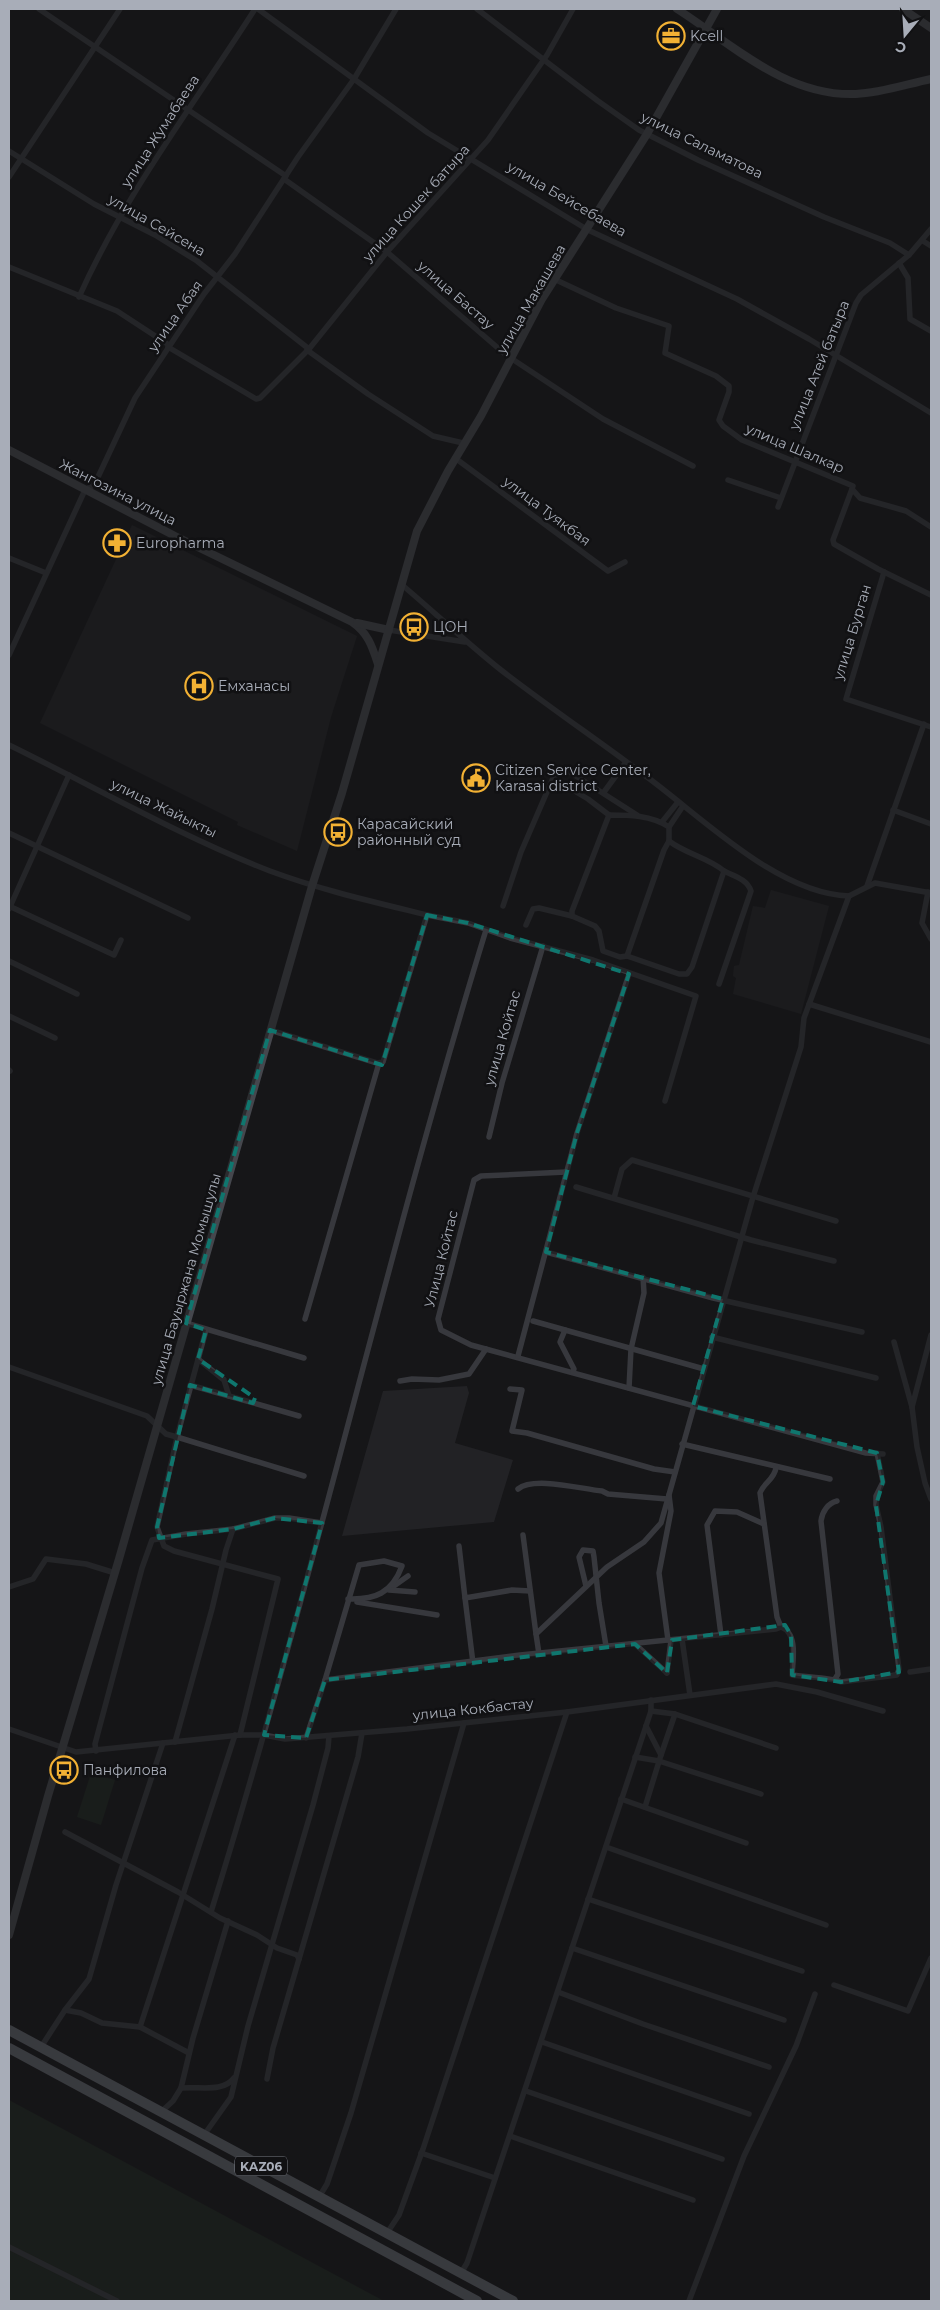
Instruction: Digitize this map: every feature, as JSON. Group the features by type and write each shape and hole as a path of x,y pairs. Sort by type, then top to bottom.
{"highway":[{"name":"KАZ06","path":"9,2030 513,2301"},
{"name":"KАZ06","path":"9,2048 477,2301"}],"street":[{"name":"улица Бастау","path":"39,9 188,108 388,252 510,358 603,419 693,466"},
{"path":"9,177 120,9"},
{"name":"улица Бейсебаева","path":"257,9 428,133 588,230 709,285 836,356 931,413"},
{"name":"улица Жумабаева","path":"79,297 98,256 120,218 188,108 257,9"},
{"name":"улица Абая","path":"9,655 85,490 92,486 98,477 135,398 354,79 396,9"},
{"name":"улица Саламатова","path":"477,9 603,105 647,134 698,160 824,217 890,243 909,255"},
{"name":"улица Кошек батыра","path":"169,346 258,399 308,349 388,252 473,159 544,59 573,9"},
{"path":"677,9 765,69 820,89 856,94 931,79"},
{"name":"улица Макашева","path":"389,630 418,531 463,442 481,416 510,358 554,279 588,230 647,134 717,9"},
{"path":"903,9 931,28"},
{"name":"улица Сейсена","path":"9,152 197,261 308,349 393,411 433,436 463,442"},
{"name":"улица Атей батыра","path":"778,507 794,462 861,295 909,255 923,241 931,229"},
{"path":"923,241 931,246"},
{"path":"899,263 908,278 910,319 931,331"},
{"path":"9,267 117,311 169,346"},
{"name":"улица Шалкар","path":"554,279 616,308 669,326 666,353 716,376 728,386 729,392 720,420 723,426 742,440 853,486 852,489 860,498 906,511 931,527"},
{"name":"Жангозина улица","path":"9,450 85,490 352,622"},
{"name":"улица Туякбая","path":"455,458 608,571 625,562"},
{"path":"728,480 782,498"},
{"path":"852,489 833,540 840,548 931,595"},
{"path":"9,558 46,573"},
{"name":"улица Бурган","path":"884,572 846,699 924,724"},
{"path":"401,584 468,642 683,806 772,869 831,896 849,896 875,883 929,893 922,923 931,939"},
{"path":"352,622 389,630 468,642"},
{"path":"352,622 363,630 368,637 378,664"},
{"name":"улица Бауыржана Момышулы","path":"9,1935 158,1426 270,1030 389,630"},
{"path":"867,886 924,724 931,727"},
{"name":"улица Жайыкты","path":"9,745 144,814 220,850 312,886 427,915 468,923 486,930 593,960 696,996 665,1101"},
{"path":"604,792 626,762"},
{"path":"503,906 521,852 556,771 565,769 604,792 637,815"},
{"path":"69,775 9,907 114,955 121,940"},
{"path":"553,778 588,799 609,815 637,815 662,822 669,827"},
{"path":"662,822 678,802"},
{"path":"627,956 669,841 669,827 683,806"},
{"path":"893,810 931,824"},
{"path":"572,916 572,911 609,815"},
{"path":"9,832 188,918"},
{"path":"669,841 680,850 717,865 749,885 751,891 719,984"},
{"path":"526,925 533,909 539,908 572,916 595,926 599,931 603,951 620,957 627,956 687,974 692,967 724,871"},
{"path":"536,1634 596,1576 644,1542 661,1523 723,1299 796,1062 803,1037 801,1028 849,896"},
{"path":"305,1320 379,1063 383,1062 427,915"},
{"path":"211,1912 264,1735 451,1046 486,930"},
{"name":"улица Койтас","path":"488,1137 504,1074 543,946"},
{"path":"9,961 77,994"},
{"path":"629,974 566,1172 518,1356 866,1453 880,1454 882,1482 876,1496 876,1505 881,1527 899,1672 893,1676 841,1682 835,1679 817,1679 792,1675"},
{"path":"809,1004 931,1042"},
{"path":"9,1016 55,1038"},
{"path":"270,1030 379,1063"},
{"path":"614,1198 622,1169 632,1160 836,1221"},
{"name":"Улица Койтас","path":"518,1356 486,1349 447,1334 438,1326 454,1251 474,1180 480,1176 566,1172"},
{"path":"576,1187 834,1261"},
{"path":"546,1252 723,1299 862,1332"},
{"path":"629,1388 631,1349 644,1292 643,1277"},
{"path":"533,1321 704,1369"},
{"path":"186,1323 304,1358"},
{"path":"140,2027 237,1735 278,1579 174,1551 164,1546 159,1538 157,1527 177,1437 206,1330"},
{"path":"565,1330 560,1342 572,1365 572,1372"},
{"path":"912,1407 931,1335"},
{"path":"712,1337 876,1378"},
{"path":"894,1342 901,1375 912,1407 917,1446 925,1483 931,1499"},
{"path":"400,1381 412,1379 439,1380 469,1374 474,1371 486,1349"},
{"path":"198,1359 224,1380 229,1396"},
{"path":"9,1367 147,1416 166,1434 304,1476"},
{"path":"190,1385 299,1416"},
{"path":"510,1389 522,1390 512,1431 527,1433 675,1472"},
{"path":"153,1439 166,1434"},
{"path":"682,1444 776,1468 830,1479"},
{"path":"776,1468 771,1482 762,1487 760,1493 776,1617 781,1626 788,1629 794,1653 790,1686"},
{"path":"518,1488 528,1483 539,1483 602,1491 608,1494 668,1496"},
{"path":"635,1644 667,1673 669,1640 659,1573 671,1511 668,1496"},
{"path":"835,1679 838,1674 835,1638 821,1521 828,1505 837,1501"},
{"path":"721,1635 708,1525 709,1519 715,1511 730,1510 764,1524"},
{"path":"96,1751 95,1744 142,1568 152,1540 233,1529 274,1518 289,1518 322,1523"},
{"path":"176,1742 233,1529"},
{"path":"523,1535 539,1654"},
{"path":"459,1546 473,1663"},
{"path":"586,1586 579,1563 580,1553 583,1550 593,1551 606,1646"},
{"path":"9,1587 34,1579 46,1559 86,1564 115,1573"},
{"path":"306,1738 359,1565 384,1561 402,1566 389,1590"},
{"path":"348,1599 377,1597 408,1576"},
{"path":"389,1590 415,1592"},
{"path":"465,1598 512,1590 530,1591"},
{"path":"348,1599 370,1605 437,1615"},
{"path":"325,1680 606,1646 776,1629 781,1626"},
{"path":"682,1639 690,1695"},
{"path":"910,1672 931,1669"},
{"name":"улица Кокбастау","path":"9,1729 62,1749 76,1752 96,1751 237,1735 264,1735 284,1739 306,1738 464,1723 567,1712 776,1684 858,1702 883,1711"},
{"path":"461,2274 467,2262 526,2091 651,1711 651,1700"},
{"path":"651,1711 675,1714 776,1748"},
{"path":"387,2233 399,2215 421,2153 567,1712"},
{"path":"645,1807 675,1714"},
{"path":"319,2197 327,2184 351,2113 464,1723"},
{"path":"646,1726 660,1758"},
{"path":"267,2080 272,2048 358,1757 362,1733"},
{"path":"204,2135 231,2097 313,1806 328,1748 329,1736"},
{"path":"42,2048 66,2010 89,1979 116,1885 125,1864 163,1743"},
{"path":"635,1757 660,1758 761,1794"},
{"path":"621,1799 746,1843"},
{"path":"65,1832 257,1935 272,1946 297,1955 299,1958"},
{"path":"606,1846 826,1924"},
{"path":"588,1899 802,1971"},
{"path":"161,2112 173,2101 181,2088 228,1921"},
{"path":"572,1948 784,2020"},
{"path":"834,1985 908,2011 931,1958"},
{"path":"558,1992 643,2024 769,2067"},
{"path":"690,2301 744,2156 796,2046 815,1994"},
{"path":"66,2010 81,2013 102,2023 140,2027 190,2053"},
{"path":"542,2042 749,2114"},
{"path":"181,2088 196,2086 222,2088 228,2086 236,2077"},
{"path":"526,2091 722,2158"},
{"path":"510,2136 693,2200"},
{"path":"421,2153 495,2178"},
{"path":"9,2246 117,2301"}],"highlighted area":[{"path":"427,915 468,923 621,970 629,974 577,1133 546,1252 723,1299 693,1406 877,1453 883,1482 876,1505 899,1672 841,1682 792,1675 791,1635 785,1625 672,1640 667,1673 635,1644 325,1680 306,1738 264,1735 322,1523 275,1518 233,1529 159,1538 157,1527 190,1385 253,1403 255,1398 198,1359 206,1330 186,1323 270,1030 382,1065"}],"shaded area":[{"name":"Емханасы","path":"132,525 357,636 331,717 297,851 237,825 238,822 40,723"},
{"path":"771,890 829,906 801,1014 733,994 736,978 733,976 734,966 739,965 753,906 765,908"},
{"path":"467,1386 469,1393 455,1443 513,1460 494,1522 342,1536 383,1391"},
{"path":"91,1773 115,1780 101,1825 77,1817"},
{"path":"9,2100 384,2301 9,2301"}],"place":[{"name":"Kcell","path":"671,36"},
{"name":"Europharma","path":"117,543"},
{"name":"ЦОН","path":"414,627"},
{"name":"Емханасы","path":"199,686"},
{"name":"Citizen Service Center, Karasai district","path":"476,778"},
{"name":"Карасайский районный суд","path":"338,832"},
{"name":"Панфилова","path":"64,1770"}]}
